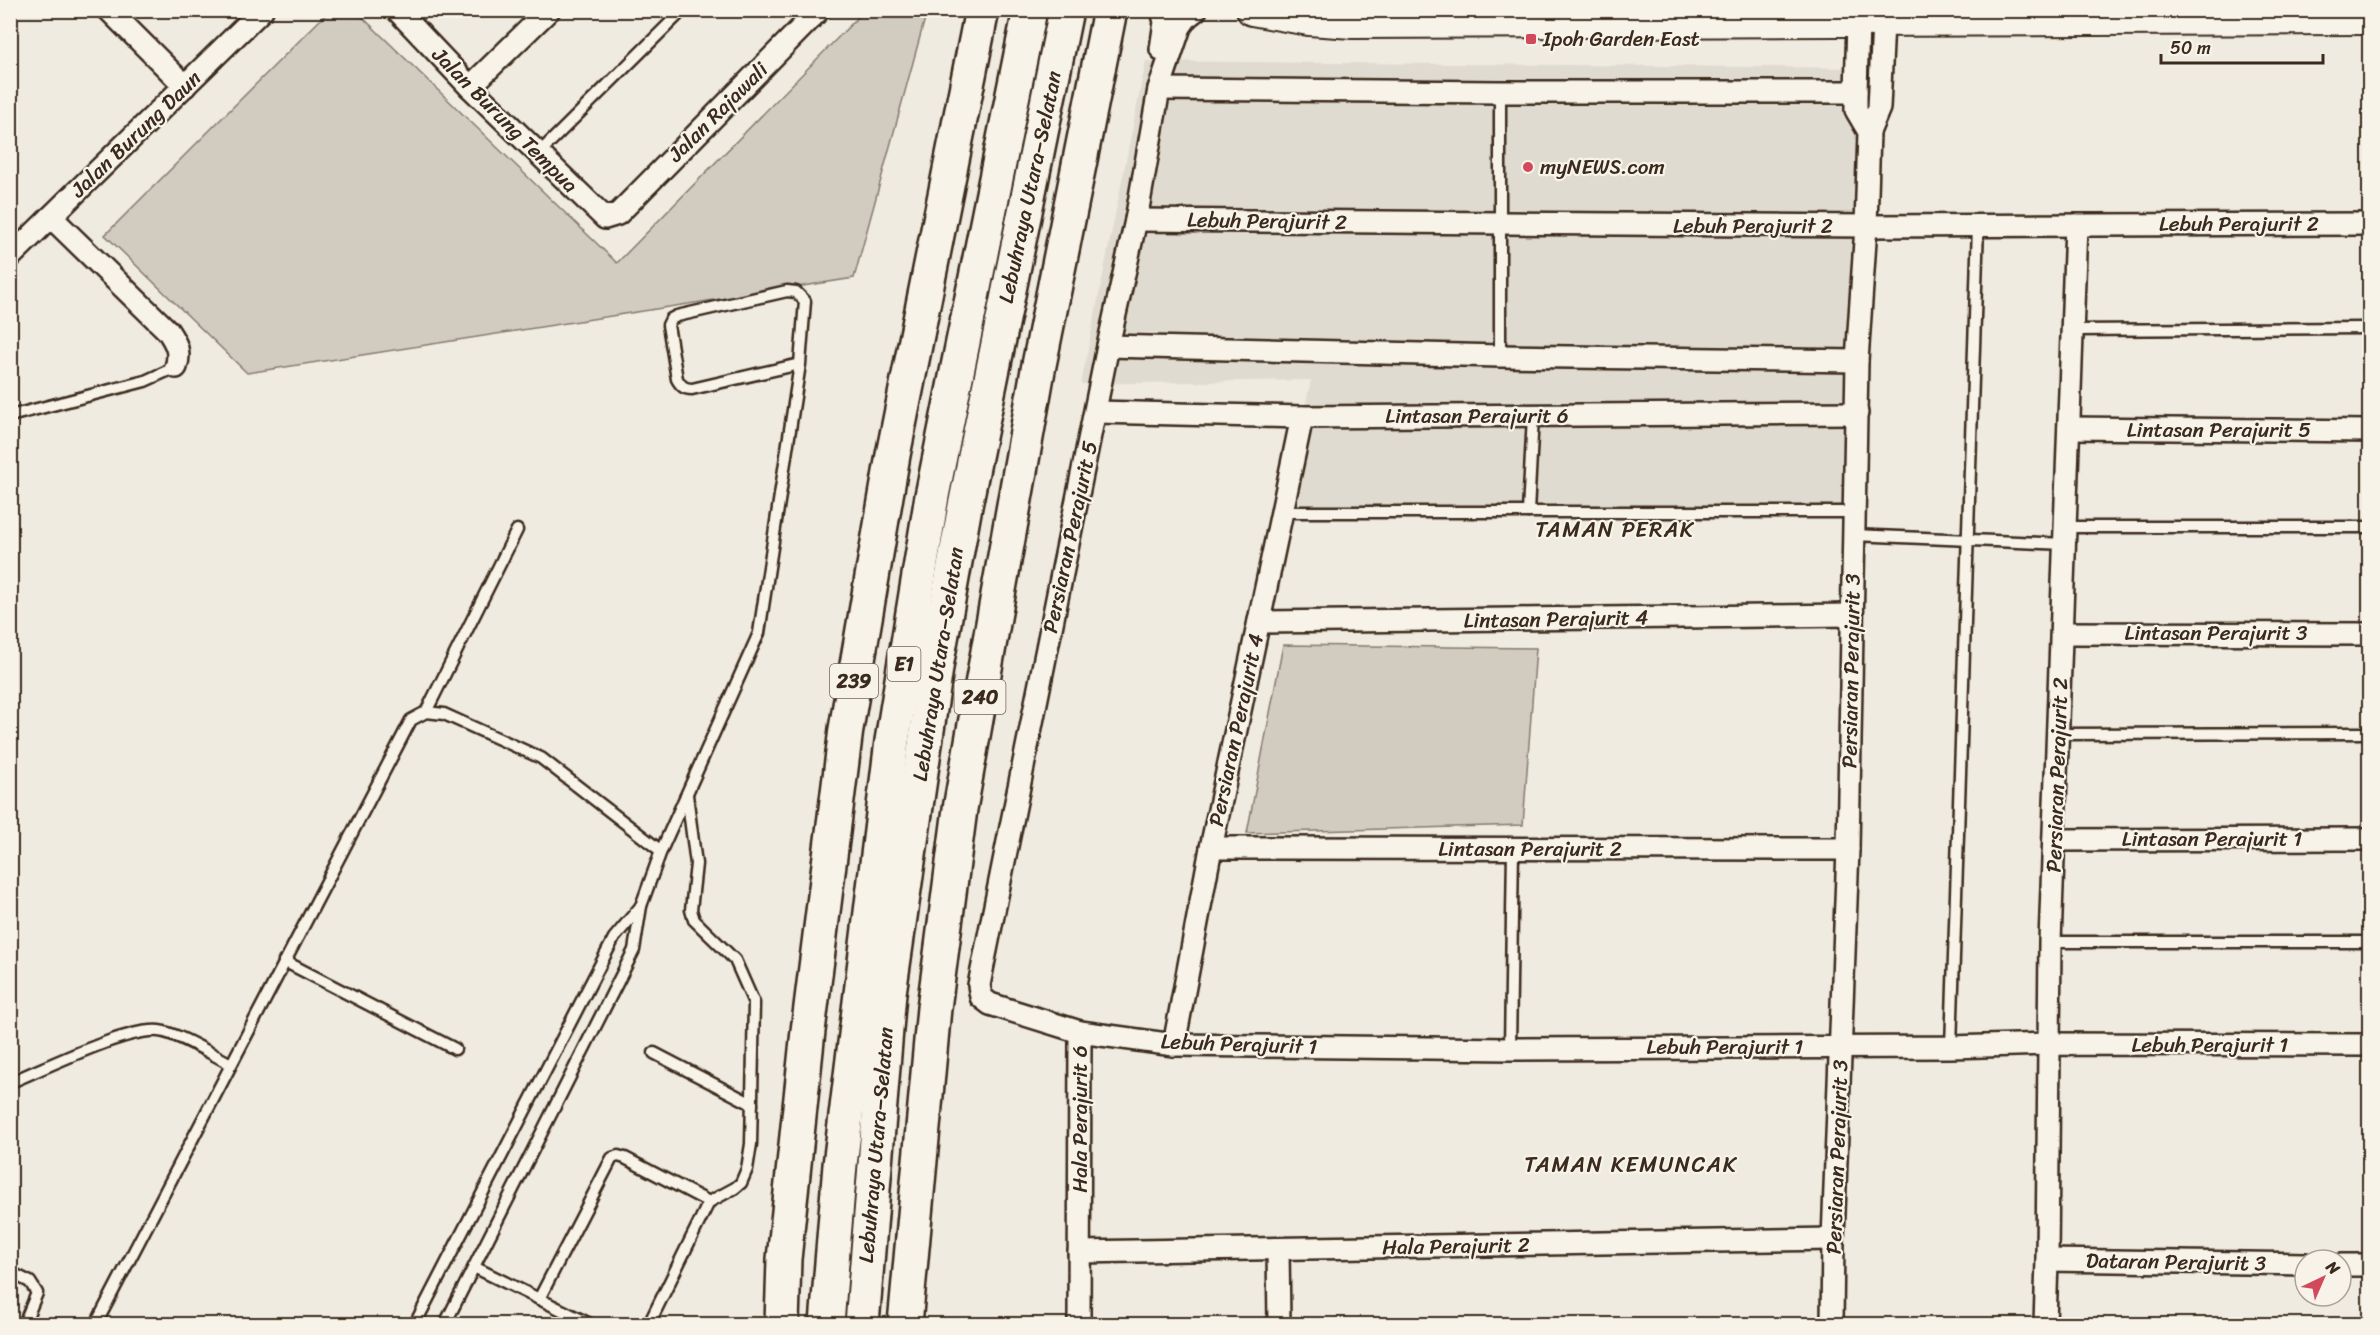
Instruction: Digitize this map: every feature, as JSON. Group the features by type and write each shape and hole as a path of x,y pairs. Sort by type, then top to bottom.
{"main road":[{"name":"239","path":"782,1324 784,1259 808,1031 846,729 893,454 982,10"},
{"name":"Lebuhraya Utara–Selatan","path":"827,1324 840,1165 894,729 932,496 1030,10"},
{"name":"Lebuhraya Utara–Selatan","path":"862,1324 889,993 936,673 967,495 1066,10"},
{"name":"240","path":"905,1324 934,1008 960,809 1038,370 1110,10"},
{"path":"761,1324 761,1316 784,1259"}],"street":[{"path":"109,10 185,86"},
{"name":"Jalan Burung Tempua","path":"397,10 470,87 599,214 605,218 618,214"},
{"path":"470,87 549,10"},
{"name":"Jalan Rajawali","path":"618,214 819,10"},
{"name":"Persiaran Perajurit 5","path":"1159,89 1160,56 1165,22 1162,10"},
{"name":"Persiaran Perajurit 5","path":"979,985 1108,346 1136,220 1159,89 1176,35 1187,17 1196,10"},
{"path":"1252,10 1309,20 1353,23 1871,16 2141,15 2370,19"},
{"name":"Jalan Burung Daun","path":"10,257 258,12"},
{"path":"1869,132 1880,108 1871,16"},
{"name":"Persiaran Perajurit 3","path":"1832,1324 1833,1239 1848,849 1857,361 1866,226 1869,132 1856,110 1856,92 1871,16"},
{"path":"1159,89 1856,92"},
{"path":"51,217 168,331 176,344 179,357 176,367"},
{"name":"Lebuh Perajurit 2","path":"1136,220 1866,226 2370,224"},
{"name":"Persiaran Perajurit 2","path":"2045,1324 2050,942 2076,225"},
{"path":"1108,346 1500,356 1857,361"},
{"name":"Lintasan Perajurit 6","path":"1096,412 1302,417 1857,412"},
{"name":"Persiaran Perajurit 4","path":"1174,1045 1211,848 1302,417"},
{"name":"Lintasan Perajurit 5","path":"2069,428 2370,431"},
{"name":"Lintasan Perajurit 4","path":"1259,622 1852,615"},
{"name":"Lintasan Perajurit 3","path":"2062,633 2370,634"},
{"name":"Lintasan Perajurit 1","path":"2054,840 2370,839"},
{"name":"Lintasan Perajurit 2","path":"1211,848 1848,849"},
{"name":"Hala Perajurit 6","path":"979,985 981,997 990,1004 1080,1032 1079,1324"},
{"name":"Lebuh Perajurit 1","path":"1080,1032 1174,1045 1510,1049 1952,1047 2048,1044 2370,1045"},
{"name":"Hala Perajurit 2","path":"1079,1252 1833,1239"},
{"path":"1278,1250 1279,1324"},
{"name":"Dataran Perajurit 3","path":"2047,1260 2293,1264"},
{"path":"2353,1265 2370,1265"}],"lane":[{"path":"539,153 683,10"},
{"path":"1500,92 1500,356"},
{"path":"1952,1047 1966,540 1978,226"},
{"path":"445,1324 634,950 640,906 661,851 759,633 800,364 805,302 796,292 787,291 677,316 671,319 668,325 677,379 686,389 800,364"},
{"path":"2073,330 2370,328"},
{"path":"10,416 145,381 176,367"},
{"path":"1528,512 1533,416"},
{"path":"1281,512 1854,512"},
{"path":"1854,536 1966,540 2370,527"},
{"path":"426,712 517,530"},
{"path":"96,1324 411,720 426,712 444,714 542,758 661,851"},
{"path":"2058,734 2370,733"},
{"path":"649,1324 709,1202 735,1188 747,1169 751,1144 754,1003 735,960 694,920 691,910 696,864 687,795"},
{"path":"1510,1049 1514,849"},
{"path":"415,1324 614,938 640,906"},
{"path":"2050,942 2370,942"},
{"path":"284,961 455,1049"},
{"path":"11,1083 108,1042 144,1032 159,1031 171,1034 231,1064"},
{"path":"654,1053 752,1104"},
{"path":"539,1299 612,1158 618,1156 625,1158 709,1202"},
{"path":"474,1267 590,1324"},
{"path":"10,1272 30,1282 37,1293 24,1324"}],"shaded area":[{"path":"329,11 356,11 617,263 864,11 927,11 854,278 247,373 105,235"},
{"path":"1146,61 1868,68 1859,511 1281,512 1311,380 1081,384"},
{"path":"1283,645 1536,648 1523,825 1247,833"}],"place":[{"name":"Ipoh Garden East","path":"1531,39"},
{"name":"myNEWS.com","path":"1528,167"}],"district":[{"name":"TAMAN PERAK","path":"1615,529"},
{"name":"TAMAN KEMUNCAK","path":"1631,1164"}]}
